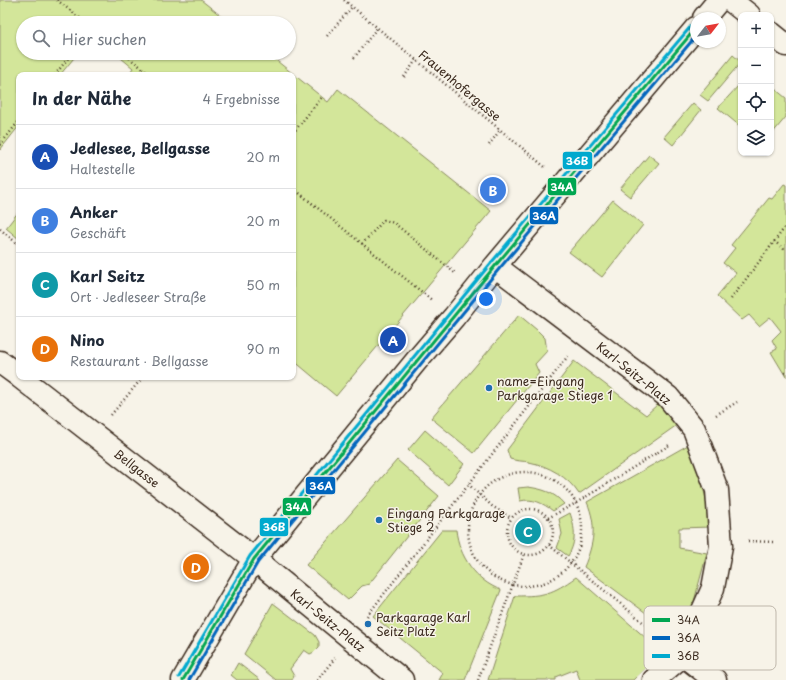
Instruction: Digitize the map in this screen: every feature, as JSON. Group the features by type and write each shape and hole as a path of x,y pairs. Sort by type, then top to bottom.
{"street":[{"path":"709,12 719,0"},
{"path":"730,0 745,12"},
{"path":"183,680 254,559 495,266 690,35"},
{"path":"774,35 786,45"},
{"name":"Karl-Seitz-Platz","path":"495,266 668,397 694,429 717,490 721,546 712,588 704,606"},
{"name":"Bellgasse","path":"0,362 16,374"},
{"name":"Bellgasse","path":"24,380 254,559"},
{"name":"Karl-Seitz-Platz","path":"254,559 402,680"},
{"name":"Karl-Seitz-Platz","path":"654,680 666,670"},
{"path":"703,670 715,680"}],"path":[{"path":"57,0 77,16"},
{"name":"Frauenhofergasse","path":"344,0 565,184"},
{"path":"327,36 352,7"},
{"path":"354,58 377,28"},
{"path":"57,72 67,60"},
{"path":"132,60 147,72"},
{"path":"404,77 416,60"},
{"path":"296,129 322,97"},
{"path":"0,146 16,125"},
{"path":"489,145 500,130"},
{"path":"296,190 454,317"},
{"path":"362,244 384,220 394,223 476,290"},
{"path":"731,299 786,226"},
{"path":"0,229 16,242"},
{"path":"774,241 786,251"},
{"path":"350,638 569,354 568,340 574,326"},
{"path":"95,435 141,380"},
{"path":"548,518 576,503 694,429"},
{"path":"516,472 535,472 552,478 566,488 576,503 582,519 582,534 579,550 570,564 559,575 545,583 529,586 513,584 496,578 483,567 474,553 469,537 469,519 474,503 484,488 499,477 516,472"},
{"path":"468,484 500,512 511,518"},
{"path":"530,509 543,513 548,518 553,532 549,545 543,551 536,554 524,554 514,548 509,541 507,533 511,518 516,513 530,509"},
{"path":"549,545 570,564 644,623"},
{"path":"478,680 524,554"}],"green space":[{"path":"0,0 201,0 221,16 16,16 16,60 72,60 62,72 16,72 16,130 0,150"},
{"path":"733,55 738,59 738,66 708,101 700,95"},
{"path":"123,60 276,60 291,72 130,72 133,68"},
{"path":"296,76 328,102 338,89 491,211 336,396 296,363"},
{"path":"738,86 738,125 718,108"},
{"path":"775,89 786,98 786,117 774,131 774,120"},
{"path":"693,103 701,110 673,145 664,137"},
{"path":"649,155 659,163 630,197 620,189"},
{"path":"784,184 786,185 786,377 771,352 777,349 772,340 781,331 770,317 759,326 749,315 742,320 717,296 736,273 723,263 735,248 731,245 769,198 772,199"},
{"path":"613,200 643,225 602,277 569,252"},
{"path":"16,215 16,236 6,228"},
{"path":"519,315 545,338 547,351 535,364 539,373 474,453 431,418"},
{"path":"574,361 646,415 658,404 665,408 677,425 579,494 564,477 551,469 529,462 510,459 507,450"},
{"path":"425,430 464,464 448,485 408,450"},
{"path":"688,445 702,485 711,527 679,528 679,548 707,553 692,606 644,606 644,612 584,567 590,550 593,534 592,519 587,502"},
{"path":"397,460 439,496 369,584 362,586 348,600 306,565"},
{"path":"528,487 548,492 564,504 553,511 538,502 529,500 520,501 518,488"},
{"path":"570,513 573,524 574,540 568,556 557,548 562,534 559,519"},
{"path":"442,530 456,530 461,549 470,566 484,580 501,590 465,680 439,680 443,673 373,616"},
{"path":"576,577 644,636 644,669 633,680 580,680 576,669 556,677 556,680 488,680 515,596 547,593"},
{"path":"273,603 315,635 319,642 319,647 314,652 310,654 304,650 290,669 294,676 292,680 276,680 244,654"},
{"path":"238,663 260,680 237,680 231,675"}],"transit line":[{"name":"36B","path":"179,677 250,556 491,263 690,27"},
{"name":"34A","path":"183,680 254,559 495,266 690,35"},
{"name":"36A","path":"189,680 258,562 499,269 690,43"}],"place":[{"name":"Anker","path":"493,190"},
{"name":"Jedlesee, Bellgasse","path":"393,340"},
{"name":"name=Eingang Parkgarage Stiege 1","path":"489,388"},
{"name":"Eingang Parkgarage Stiege 2","path":"379,520"},
{"name":"Karl Seitz","path":"528,531"},
{"name":"Nino","path":"196,567"},
{"name":"Parkgarage Karl Seitz Platz","path":"368,624"}]}
